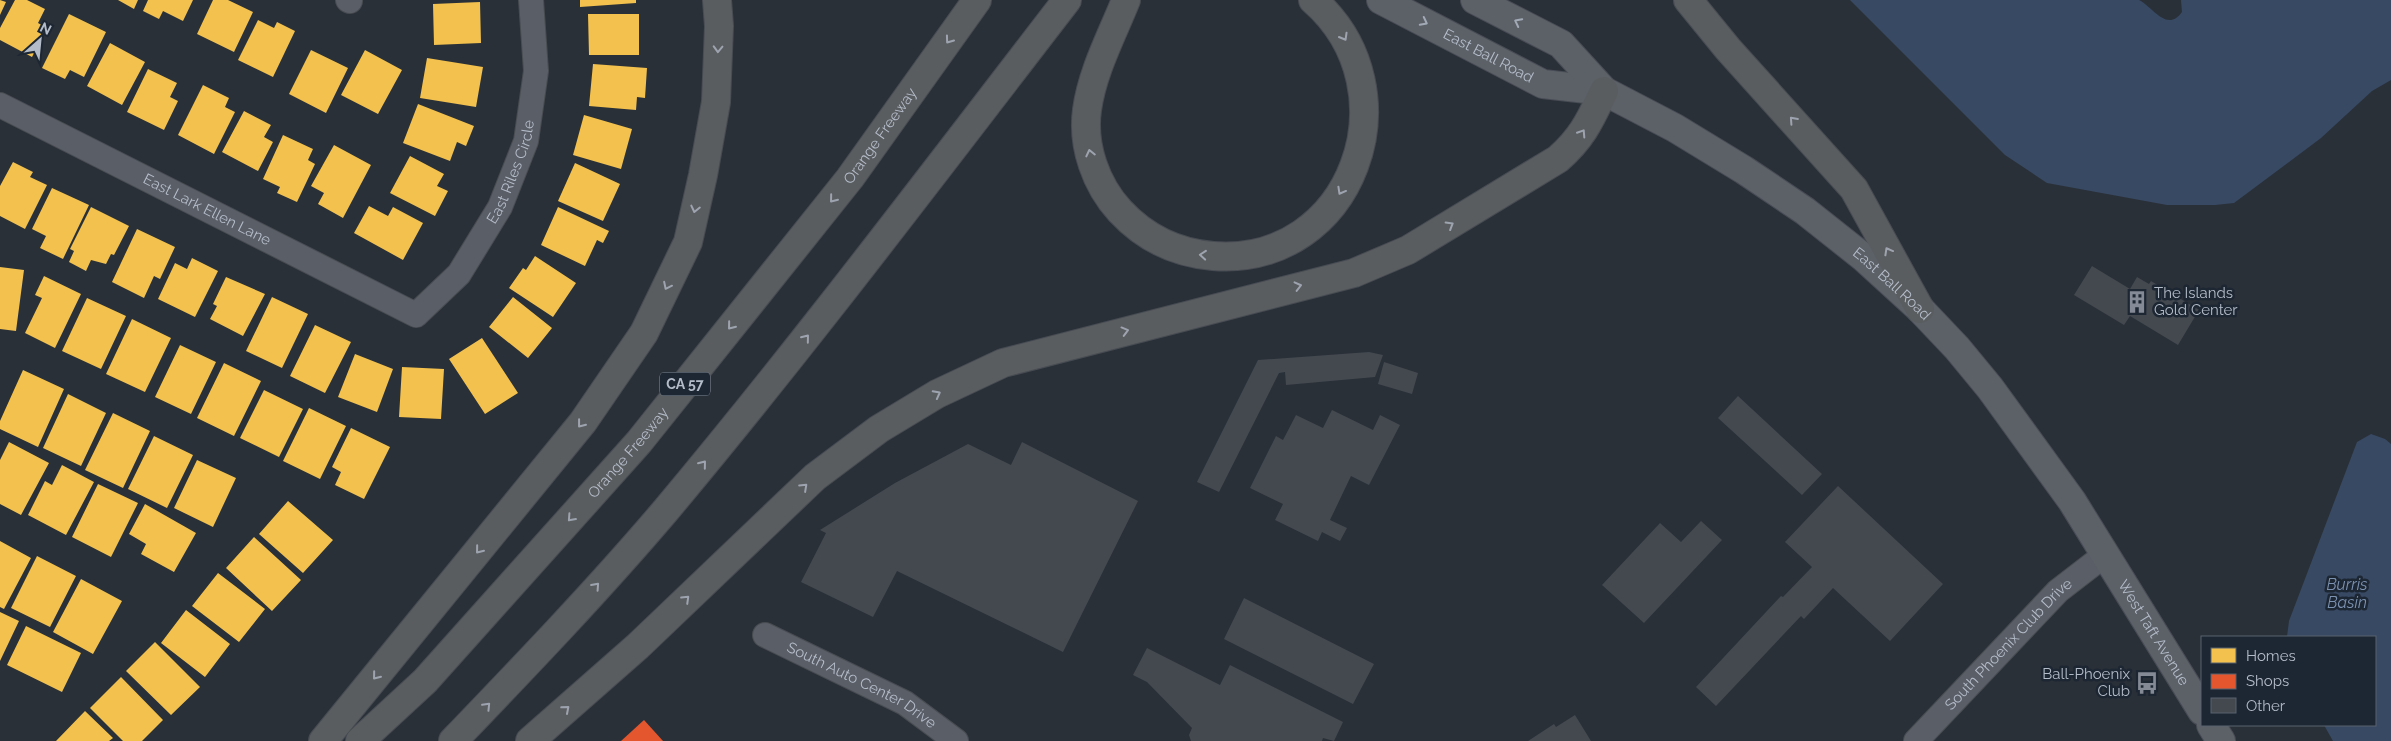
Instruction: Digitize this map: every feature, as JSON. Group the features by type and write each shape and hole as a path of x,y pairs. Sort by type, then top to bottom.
{"highway":[{"path":"323,741 583,422 644,333 688,242 703,175 716,102 719,26 717,0"},
{"path":"452,741 511,681 664,511 824,316 1067,0"},
{"path":"1126,0 1093,82 1086,111 1086,136 1091,159 1100,183 1114,204 1130,222 1151,238 1196,255 1225,257 1251,255 1281,246 1307,231 1335,201 1355,165 1363,138 1365,115 1362,80 1357,63 1346,39 1330,14 1313,0"},
{"path":"1688,0 1728,49 1854,188 1920,309"},
{"name":"Orange Freeway","path":"360,741 425,681 639,442 850,178 976,1"},
{"path":"530,741 638,646 815,477 879,429 937,394 1002,363 1354,273 1408,250 1558,159 1576,144 1604,91"}],"main road":[{"name":"East Ball Road","path":"1381,0 1543,84 1604,91"},
{"name":"East Ball Road","path":"1475,0 1561,44 1604,91 1682,133 1744,170 1805,211 1863,257 1920,309 1957,348 2017,423 2072,501 2106,554"},
{"name":"West Taft Avenue","path":"2106,554 2201,709"},
{"path":"2212,726 2221,741"}],"street":[{"name":"East Riles Circle","path":"416,314 459,274 500,207 526,140 536,71 531,0"},
{"name":"East Lark Ellen Lane","path":"0,105 416,314"},
{"name":"South Phoenix Club Drive","path":"1916,741 2058,591 2106,554"},
{"name":"South Auto Center Drive","path":"764,635 905,703 956,741"}],"water":[{"path":"1850,0 2139,0 2160,16 2171,20 2182,12 2181,0 2391,0 2391,80 2372,91 2321,138 2234,203 2167,205 2047,183 2005,155"},
{"name":"Burris Basin","path":"2371,434 2385,439 2391,444 2391,741 2333,741 2325,726 2376,726 2376,636 2287,636 2289,621 2357,442"}],"building: Homes":[{"path":"0,0 6,2 0,15"},
{"path":"15,0 27,0 45,9 38,23 47,28 32,57 0,40 0,28"},
{"path":"118,0 138,0 134,9"},
{"path":"148,0 193,0 183,21 163,11 159,19 143,11"},
{"path":"213,0 228,0 253,12 234,52 197,34"},
{"path":"580,0 636,0 636,3 580,7"},
{"path":"480,2 481,43 434,45 433,4"},
{"path":"69,14 106,32 84,77 70,70 65,79 42,68"},
{"path":"588,14 639,14 639,55 589,55"},
{"path":"258,20 274,28 277,22 295,31 273,77 238,60"},
{"path":"110,43 145,62 122,105 87,86"},
{"path":"311,50 348,68 326,113 289,94"},
{"path":"365,50 402,70 378,114 341,95"},
{"path":"427,58 483,67 476,107 420,98"},
{"path":"593,64 647,68 645,98 637,97 636,110 589,106"},
{"path":"148,69 177,83 170,97 178,101 164,130 127,112"},
{"path":"203,85 229,98 225,107 235,112 214,154 178,135"},
{"path":"418,104 474,126 466,146 457,142 450,161 403,143"},
{"path":"244,111 271,125 264,137 273,142 258,171 222,152"},
{"path":"584,115 632,129 621,169 573,155"},
{"path":"283,135 313,149 308,160 315,164 297,202 277,193 280,187 263,179"},
{"path":"334,145 371,165 343,218 318,204 324,193 311,186"},
{"path":"410,156 444,174 437,186 448,191 435,216 390,193"},
{"path":"13,162 33,172 30,177 47,185 25,229 0,216 0,186"},
{"path":"575,163 620,184 603,221 558,201"},
{"path":"52,188 89,205 63,259 40,248 46,236 32,229"},
{"path":"369,206 388,216 393,207 423,223 403,260 354,233"},
{"path":"91,207 129,226 114,255 111,254 106,264 91,260 86,271 69,262 74,251 70,249"},
{"path":"558,207 609,231 603,243 597,240 585,266 541,245"},
{"path":"137,229 175,247 160,279 154,276 144,298 112,282"},
{"path":"535,256 576,283 553,317 509,288 523,268 526,270"},
{"path":"192,258 218,271 195,317 158,299 175,263 187,269"},
{"path":"0,267 24,270 16,331 0,329"},
{"path":"44,276 81,294 55,348 25,333 42,298 35,295"},
{"path":"226,277 265,294 243,336 210,319 217,306 213,304"},
{"path":"272,297 308,314 282,368 246,351"},
{"path":"513,297 552,328 528,358 489,327"},
{"path":"87,298 126,316 101,369 62,351"},
{"path":"132,319 171,338 145,392 106,374"},
{"path":"315,325 351,342 325,393 290,376"},
{"path":"482,338 518,393 485,414 449,359"},
{"path":"180,345 216,362 191,414 155,397"},
{"path":"355,354 393,369 377,412 338,397"},
{"path":"224,363 261,381 234,436 197,418"},
{"path":"402,367 444,369 441,419 399,417"},
{"path":"23,370 64,389 38,447 0,429 0,421"},
{"path":"264,390 303,409 279,457 240,438"},
{"path":"68,394 106,413 81,466 43,448"},
{"path":"309,408 346,426 320,479 283,461"},
{"path":"113,413 150,431 123,488 85,470"},
{"path":"351,428 390,447 364,499 335,485 341,472 332,467"},
{"path":"154,436 193,455 167,508 128,489"},
{"path":"9,442 49,463 21,515 0,504 0,460"},
{"path":"197,460 236,478 213,527 174,508"},
{"path":"62,465 94,482 66,535 28,515 45,481 52,485"},
{"path":"98,484 138,503 111,557 72,537"},
{"path":"288,501 333,540 303,573 259,534"},
{"path":"145,504 196,533 174,572 141,554 146,544 129,534"},
{"path":"254,537 301,580 272,611 226,568"},
{"path":"0,541 31,558 4,609 0,607"},
{"path":"37,556 76,576 50,627 11,608"},
{"path":"218,573 265,609 239,642 192,606"},
{"path":"81,579 122,601 93,654 53,632"},
{"path":"186,610 230,644 205,677 161,643"},
{"path":"0,612 19,621 0,661"},
{"path":"26,626 81,653 62,692 7,665"},
{"path":"155,642 200,687 171,715 126,671"},
{"path":"121,677 163,720 142,741 123,741 90,708"},
{"path":"85,711 113,738 109,741 56,741"}],"building: Shops":[{"path":"644,720 663,741 621,741"}],"building: Other":[{"name":"The Islands Gold Center","path":"2092,266 2130,289 2137,277 2149,284 2151,281 2199,310 2178,345 2130,316 2124,325 2074,295"},
{"path":"1369,352 1383,355 1375,377 1286,385 1285,372 1279,373 1219,492 1197,482 1258,360"},
{"path":"1384,362 1418,373 1412,394 1378,384"},
{"path":"1738,396 1822,474 1802,495 1718,418"},
{"path":"1332,410 1373,430 1380,415 1400,425 1369,485 1351,476 1330,520 1347,528 1340,541 1322,532 1318,541 1275,520 1283,504 1250,488 1276,436 1283,440 1296,415 1323,428"},
{"path":"1022,442 1138,501 1063,652 897,571 873,617 801,582 826,533 820,530 895,483 968,444 1011,465"},
{"path":"1838,486 1943,584 1890,641 1833,588 1804,619 1801,616 1716,706 1696,687 1781,596 1783,597 1812,567 1785,542"},
{"path":"1701,521 1722,540 1644,623 1602,585 1660,523 1681,542"},
{"path":"1244,598 1374,664 1353,704 1224,639"},
{"path":"1147,648 1220,685 1230,665 1343,722 1334,741 1323,738 1322,741 1191,741 1189,735 1192,728 1147,682 1133,675"},
{"path":"1575,715 1591,741 1528,741 1554,724 1556,727"}],"place":[{"name":"The Islands Gold Center","path":"2137,302"},
{"name":"Ball-Phoenix Club","path":"2147,683"}]}
